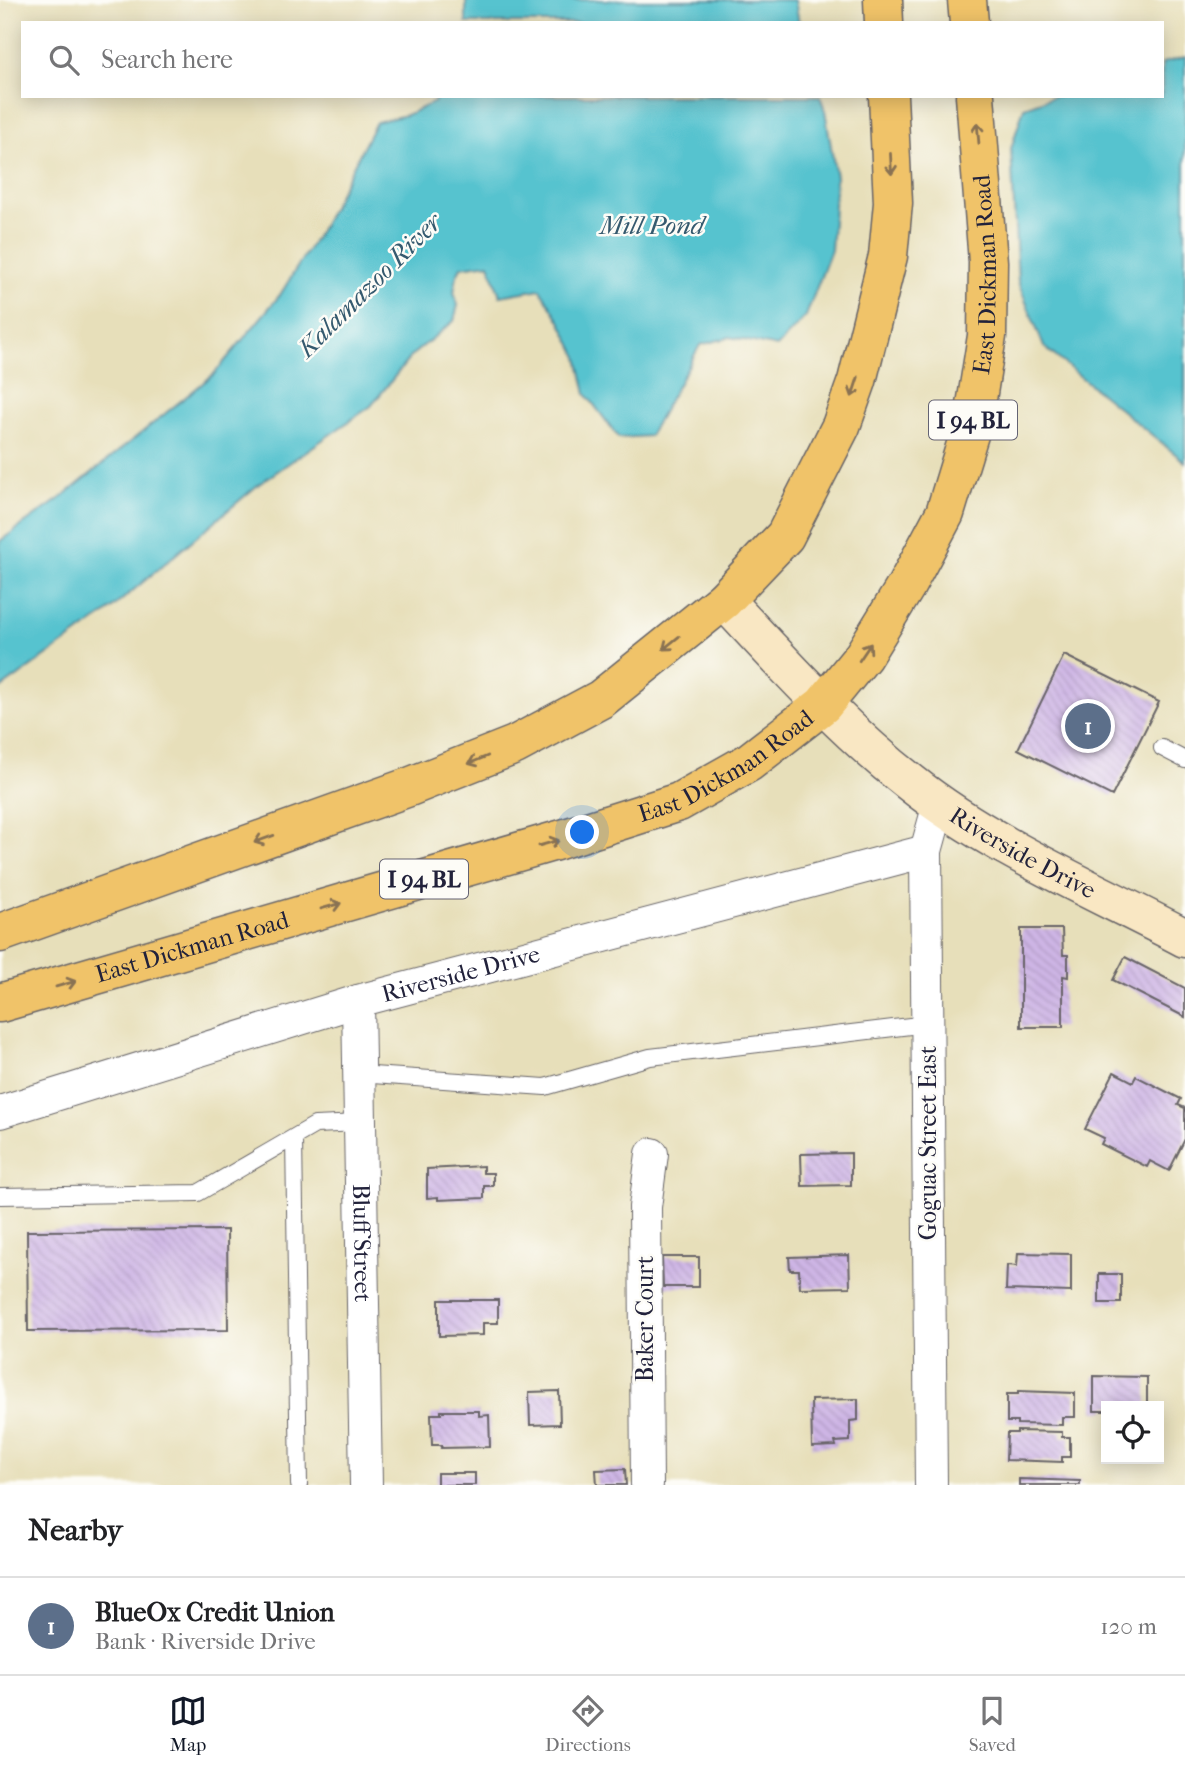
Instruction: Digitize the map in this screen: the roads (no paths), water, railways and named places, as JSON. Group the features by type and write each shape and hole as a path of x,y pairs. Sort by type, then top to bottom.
{"main road":[{"path":"883,0 884,21"},
{"path":"967,0 969,21"},
{"path":"0,933 409,787 516,745 601,699 724,600 785,536 841,426 858,382 888,256 893,203 888,98"},
{"name":"East Dickman Road","path":"0,1003 546,844 679,802 748,763 823,705 863,656 946,513 974,418 987,336 988,262 975,98"}],"street":[{"name":"Riverside Drive","path":"724,600 823,705 911,783 999,841 1185,938"},
{"name":"Goguac Street East","path":"931,1485 926,851 940,804"},
{"name":"Riverside Drive","path":"0,1112 358,1001 926,851"},
{"name":"Bluff Street","path":"358,1001 366,1485"},
{"name":"Baker Court","path":"647,1485 645,1207 652,1154"}],"lane":[{"path":"1163,748 1185,760"},
{"path":"359,1074 544,1087 650,1056 927,1024"},
{"path":"0,1196 198,1194 315,1125 360,1123"},
{"path":"294,1138 299,1485"}],"water":[{"path":"466,0 795,0 799,21 466,21"},
{"path":"1185,57 1185,462 1044,347 1018,282 1011,149 1024,107 1049,98 1164,98 1164,62"},
{"path":"434,98 821,98 836,177 831,250 806,316 777,347 730,337 700,345 649,436 619,438 586,394 578,357 540,289 500,296 489,263 461,267 454,292 458,305 454,321 412,355 371,406 259,484 104,615 0,689 0,541 62,497 214,374 280,295 322,227 376,122 406,115 435,102"}],"place":[{"name":"BlueOx Credit Union","path":"1088,726"}],"water label":[{"name":"Mill Pond","path":"652,225"},
{"name":"Kalamazoo River","path":"369,285"}]}
